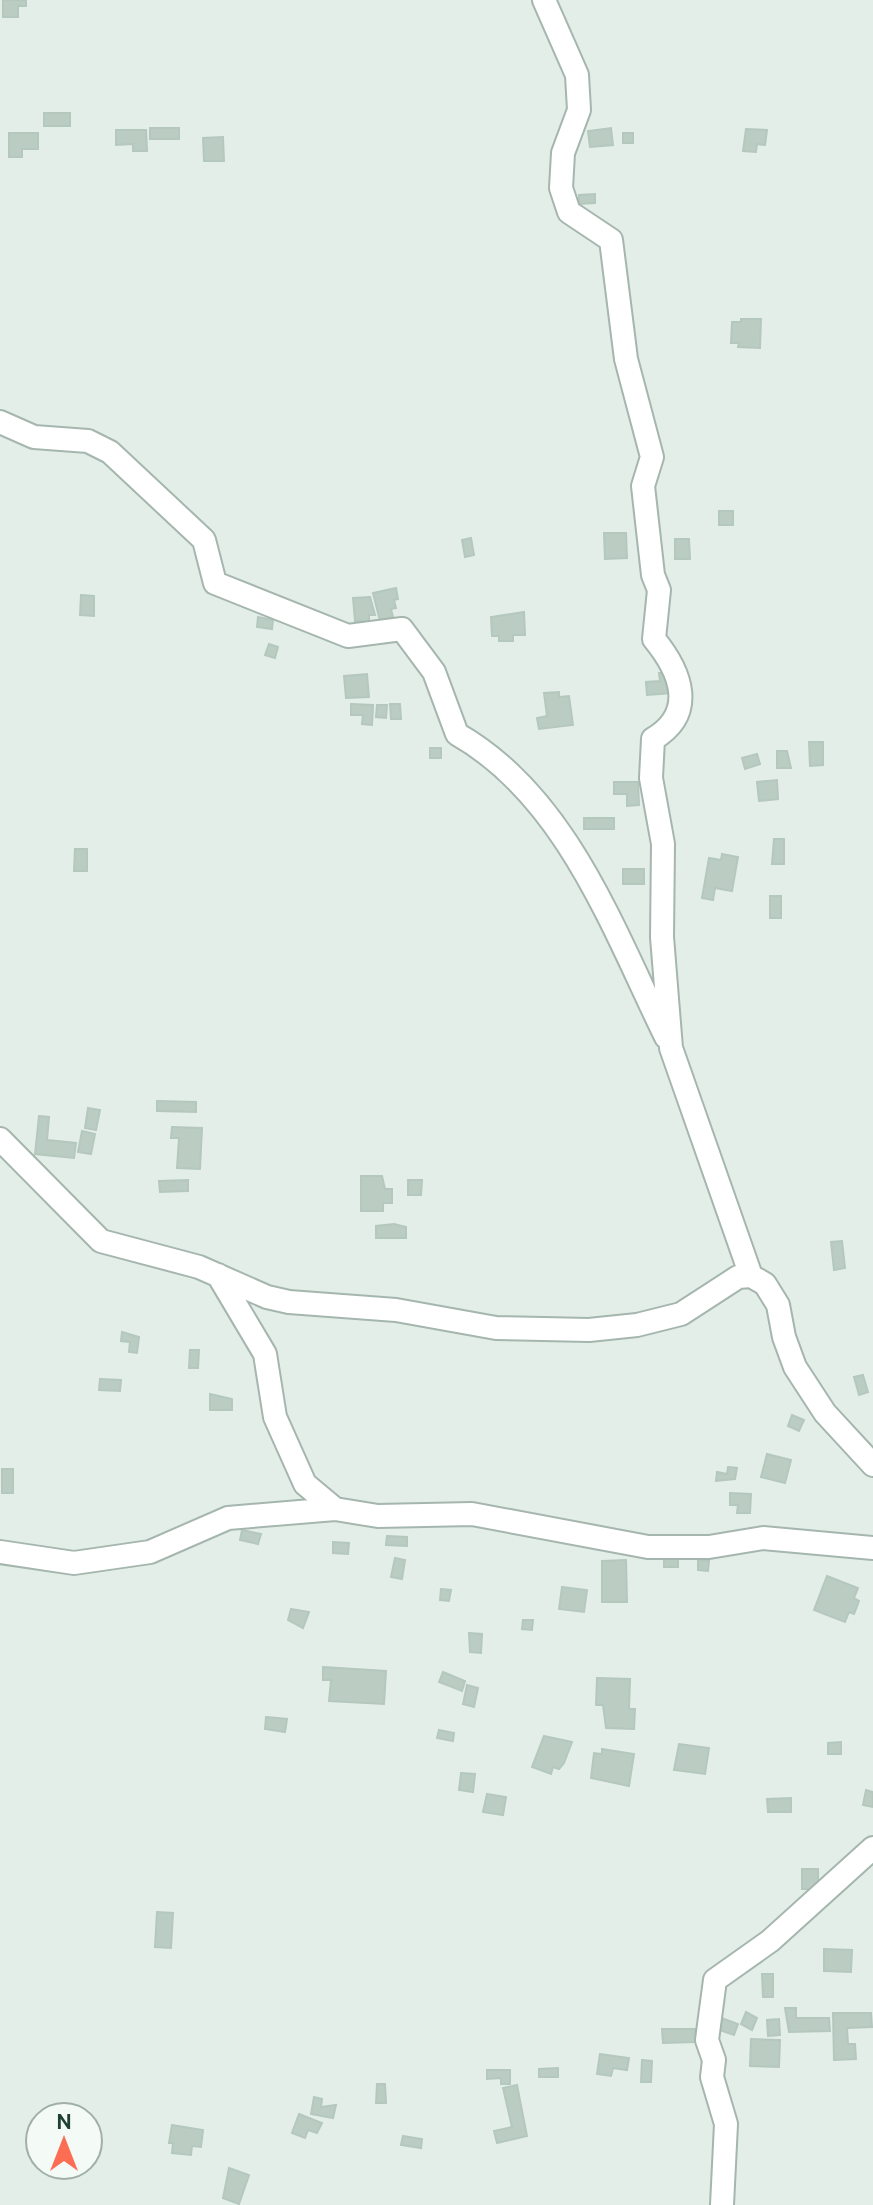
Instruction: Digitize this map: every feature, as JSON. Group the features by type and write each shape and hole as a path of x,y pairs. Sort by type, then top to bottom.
{"street":[{"path":"544,0 577,75 579,110 563,153 561,188 569,212 611,240 626,359 652,457 643,486 653,575 659,590 654,639 672,662 681,703 672,728 653,739 651,778 663,844 662,937 671,1048"},
{"path":"0,422 34,437 88,441 110,452 204,540 215,583 348,636 402,629 434,672 457,734 487,751 543,807 618,940 671,1048 751,1276"},
{"path":"0,1139 101,1241 216,1272 267,1297 289,1302 396,1310 477,1326 589,1330 661,1320 698,1306 738,1277 751,1276 765,1284 778,1305 784,1337 795,1367 817,1401 873,1465"},
{"path":"216,1272 265,1354 275,1417 305,1484 335,1509"},
{"path":"0,1552 74,1563 150,1552 228,1518 335,1509 378,1516 472,1514 648,1547 709,1547 763,1538 873,1548"},
{"path":"722,2205 726,2124 712,2077 714,2060 707,2040 715,1980 770,1941 873,1848"}],"building":[{"path":"3,0 26,0 26,6 18,6 18,17 3,17"},
{"path":"44,113 70,113 70,126 44,126"},
{"path":"150,128 179,128 179,139 150,139"},
{"path":"611,128 613,145 590,147 588,131"},
{"path":"746,129 767,130 765,145 757,144 756,152 743,151"},
{"path":"116,130 146,130 147,151 133,151 133,144 116,145"},
{"path":"9,133 38,133 38,149 22,149 22,157 9,157"},
{"path":"623,133 633,133 633,143 623,143"},
{"path":"223,137 224,161 204,161 203,138"},
{"path":"595,194 595,203 579,204 579,195"},
{"path":"741,319 761,319 760,348 738,347 739,343 731,343 732,322 741,322"},
{"path":"719,511 733,511 733,525 719,525"},
{"path":"604,533 626,533 627,558 605,559"},
{"path":"471,538 474,555 465,557 462,540"},
{"path":"675,539 689,539 690,559 675,559"},
{"path":"396,588 398,599 394,600 396,608 391,609 393,617 380,621 373,593"},
{"path":"81,595 94,596 94,616 80,615"},
{"path":"370,597 375,615 369,615 369,621 355,621 353,598"},
{"path":"524,612 525,635 513,635 513,641 499,641 499,636 492,636 491,617"},
{"path":"258,617 273,620 272,629 257,627"},
{"path":"269,644 278,647 275,658 265,655"},
{"path":"659,673 671,673 672,693 647,695 646,682 660,681"},
{"path":"367,674 369,697 346,698 344,676"},
{"path":"559,692 559,697 569,696 573,725 539,729 537,718 547,716 544,693"},
{"path":"351,704 373,705 372,725 362,724 363,715 351,715"},
{"path":"390,704 400,704 401,719 391,719"},
{"path":"377,705 387,705 386,718 376,717"},
{"path":"809,742 823,742 823,765 810,766"},
{"path":"430,748 441,748 441,758 430,758"},
{"path":"777,751 787,751 791,768 777,768"},
{"path":"757,754 760,764 745,769 742,758"},
{"path":"777,780 778,799 759,801 757,782"},
{"path":"614,782 638,782 639,805 627,806 627,794 614,794"},
{"path":"584,818 614,818 614,829 584,829"},
{"path":"774,839 784,839 784,864 772,864"},
{"path":"75,849 87,849 87,871 74,871"},
{"path":"722,854 738,857 732,891 715,888 713,900 702,898 709,858 721,860"},
{"path":"623,869 644,869 644,884 623,884"},
{"path":"770,896 781,896 781,918 770,918"},
{"path":"157,1101 196,1102 196,1112 157,1111"},
{"path":"88,1108 100,1110 96,1130 85,1128"},
{"path":"39,1116 49,1117 47,1140 76,1143 74,1158 35,1154"},
{"path":"172,1127 202,1128 200,1169 177,1168 179,1138 171,1138"},
{"path":"82,1131 95,1134 91,1154 78,1152"},
{"path":"361,1176 382,1176 385,1189 392,1189 392,1203 383,1203 383,1211 361,1211"},
{"path":"188,1180 188,1191 160,1192 159,1181"},
{"path":"408,1180 422,1180 421,1195 408,1195"},
{"path":"394,1224 406,1227 406,1238 376,1238 376,1226"},
{"path":"842,1241 845,1268 834,1270 831,1242"},
{"path":"122,1332 139,1337 137,1353 129,1352 130,1342 121,1341"},
{"path":"190,1350 199,1350 198,1368 189,1368"},
{"path":"863,1375 868,1392 859,1395 854,1377"},
{"path":"100,1379 121,1380 120,1391 99,1390"},
{"path":"210,1394 232,1399 232,1410 210,1410"},
{"path":"792,1415 804,1420 799,1431 788,1426"},
{"path":"767,1454 791,1460 785,1483 761,1477"},
{"path":"728,1467 737,1468 735,1479 716,1481 717,1472 727,1474"},
{"path":"2,1469 13,1469 13,1493 2,1493"},
{"path":"730,1493 751,1494 750,1513 737,1513 738,1505 730,1505"},
{"path":"242,1530 261,1534 258,1544 240,1540"},
{"path":"387,1536 407,1537 407,1546 386,1545"},
{"path":"333,1542 349,1543 348,1554 333,1553"},
{"path":"664,1557 678,1557 678,1567 664,1567"},
{"path":"395,1558 405,1560 402,1579 391,1577"},
{"path":"626,1560 627,1602 602,1602 602,1561"},
{"path":"698,1560 709,1561 708,1571 698,1570"},
{"path":"827,1576 858,1588 854,1598 859,1601 854,1614 849,1612 845,1622 814,1610"},
{"path":"562,1587 587,1590 584,1612 559,1609"},
{"path":"441,1589 451,1590 449,1601 440,1600"},
{"path":"291,1609 309,1612 303,1628 288,1620"},
{"path":"523,1620 533,1620 532,1630 522,1629"},
{"path":"469,1633 482,1634 481,1653 470,1652"},
{"path":"323,1667 386,1671 384,1704 329,1701 331,1680 323,1680"},
{"path":"443,1672 465,1681 462,1691 439,1682"},
{"path":"597,1678 630,1679 629,1709 635,1709 634,1729 606,1728 603,1705 596,1705"},
{"path":"467,1685 478,1688 474,1707 463,1704"},
{"path":"266,1717 287,1719 285,1732 265,1729"},
{"path":"439,1730 454,1733 453,1741 437,1738"},
{"path":"544,1736 572,1742 564,1763 559,1769 553,1767 551,1774 532,1767"},
{"path":"841,1742 841,1754 828,1754 828,1743"},
{"path":"679,1744 709,1748 705,1774 674,1770"},
{"path":"602,1749 634,1754 629,1786 591,1778 594,1753 602,1754"},
{"path":"461,1773 475,1774 473,1792 459,1790"},
{"path":"866,1790 873,1792 873,1807 863,1805"},
{"path":"487,1794 506,1797 503,1815 483,1812"},
{"path":"791,1798 791,1812 768,1812 767,1799"},
{"path":"802,1869 818,1869 818,1889 802,1889"},
{"path":"157,1912 173,1913 171,1948 155,1947"},
{"path":"824,1949 852,1950 851,1972 824,1971"},
{"path":"762,1974 773,1974 773,1997 763,1997"},
{"path":"785,2008 796,2008 796,2018 829,2018 830,2031 789,2032"},
{"path":"746,2012 757,2018 752,2030 741,2024"},
{"path":"833,2013 871,2013 872,2027 847,2028 848,2044 855,2044 856,2059 834,2060"},
{"path":"716,2016 738,2024 734,2035 711,2027"},
{"path":"779,2019 780,2035 768,2036 767,2020"},
{"path":"662,2029 695,2029 695,2042 663,2043"},
{"path":"751,2039 780,2040 779,2067 750,2066"},
{"path":"600,2054 629,2058 627,2070 613,2068 611,2076 597,2074"},
{"path":"642,2060 652,2061 651,2082 641,2082"},
{"path":"558,2068 558,2077 539,2077 539,2069"},
{"path":"487,2070 510,2070 510,2084 501,2084 501,2078 487,2079"},
{"path":"377,2084 385,2084 386,2103 376,2103"},
{"path":"517,2085 527,2136 497,2143 494,2131 512,2127 503,2088"},
{"path":"314,2097 322,2099 321,2107 336,2105 333,2118 311,2114"},
{"path":"299,2114 322,2123 317,2133 308,2130 305,2138 292,2133"},
{"path":"172,2125 203,2130 201,2147 192,2146 191,2155 172,2153 173,2143 169,2143"},
{"path":"403,2136 422,2139 421,2148 401,2145"},
{"path":"229,2168 249,2175 239,2204 223,2198"}]}
